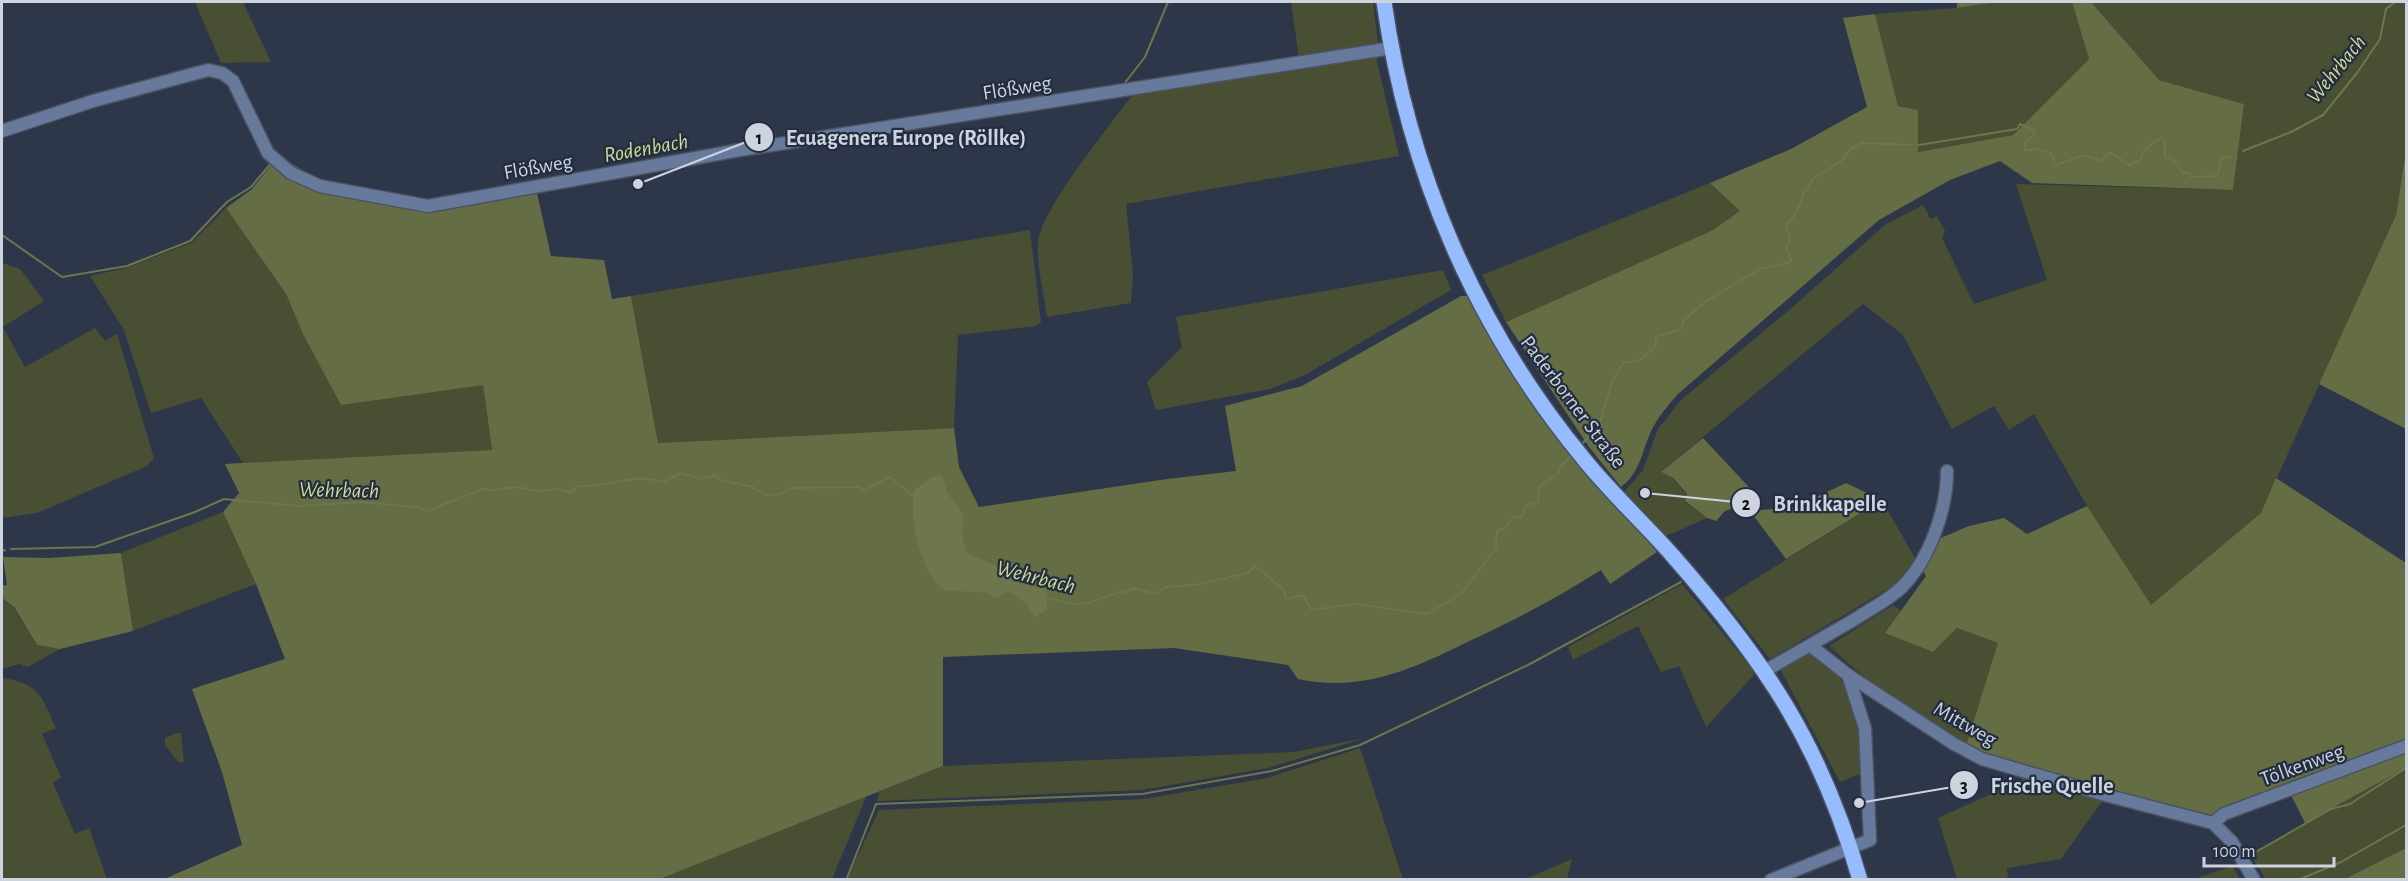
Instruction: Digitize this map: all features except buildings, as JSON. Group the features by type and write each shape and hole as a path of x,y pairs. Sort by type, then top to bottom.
{"main road":[{"name":"Paderborner Straße","path":"1384,2 1401,93 1425,177 1461,266 1500,339 1584,459 1703,592 1765,671 1792,713 1818,763 1851,847 1860,879"}],"street":[{"name":"Flößweg","path":"2,131 93,101 208,70 222,73 233,81 268,153 291,173 320,186 428,206 740,150 1392,48"},
{"path":"1765,671 1811,646 1875,606 1909,579 1932,537 1943,506 1947,471"},
{"name":"Mittweg","path":"1811,646 1848,675 1954,744 1982,759 2097,793 2212,823"},
{"path":"1771,879 1870,840 1864,728 1848,675"},
{"name":"Tölkenweg","path":"2212,823 2224,814 2406,746"},
{"path":"2212,823 2232,842 2253,879"}],"shaded area":[{"path":"195,2 243,2 271,62 221,63"},
{"path":"1291,2 1373,2 1378,43 1375,47 1299,58"},
{"path":"1957,2 1998,2 1957,8"},
{"path":"1998,2 2072,2 2089,59 2013,135 1917,152 1918,110 1898,106 1875,14 1957,8"},
{"path":"2072,2 2091,2 2159,80 2244,104 2233,190 2032,183 2000,161 1950,180 1879,220 1678,394 1655,424 1633,475 1621,487 1589,447 1506,322 1713,230 1740,211 1710,183 1791,149 1867,107 1843,18 1875,14 1898,106 1918,110 1918,152 2013,135 2089,59"},
{"path":"2091,2 2406,2 2406,149 2396,215 2261,513 2151,606 2087,506 2034,414 2009,430 1994,406 1952,429 1903,335 1863,304 1661,472 1672,478 1687,495 1685,502 1707,518 1666,536 1624,492 1643,470 1658,429 1681,400 1795,305 1886,224 1923,205 1931,219 1937,216 1945,231 1942,238 1974,304 2047,280 2016,184 2233,190 2244,104 2159,80"},
{"path":"1376,57 1399,156 1126,204 1133,273 1131,303 1047,317 1039,262 1038,244 1041,230 1062,192 1130,98 1137,93"},
{"path":"2406,149 2406,429 2319,384 2396,215"},
{"path":"272,164 289,174 428,210 537,193 551,256 604,260 612,299 631,296 658,443 954,428 959,467 979,507 1236,471 1225,406 1302,386 1461,296 1469,296 1579,458 1657,552 1610,584 1601,570 1508,623 1454,649 1390,675 1368,680 1346,683 1298,679 1288,665 1174,648 943,657 943,766 660,879 162,880 242,845 222,772 192,689 285,659 256,584 223,512 239,493 225,464 492,450 483,385 341,405 303,334 286,294 226,208 252,189"},
{"path":"1710,183 1741,211 1713,230 1506,322 1482,275"},
{"path":"226,208 286,294 303,334 483,385 492,451 243,463 201,398 151,413 124,330 90,276 126,268 191,243"},
{"path":"1030,230 1041,322 1035,326 958,335 954,428 658,443 631,296"},
{"path":"2,264 20,269 44,301 3,327 25,367 95,328 105,341 117,334 154,458 147,466 37,513 2,518"},
{"path":"1443,270 1451,290 1303,376 1270,389 1156,410 1147,382 1182,347 1176,317"},
{"path":"1703,438 1761,500 1725,511 1716,521 1707,518 1685,501 1687,494 1673,478 1661,472"},
{"path":"942,476 948,494 963,514 962,533 966,553 1009,571 1012,581 1046,589 1047,609 1035,618 1024,602 1008,592 995,598 987,593 944,590 928,571 915,529 914,490 932,477"},
{"path":"2276,478 2406,563 2406,768 2305,823 2287,787 2209,816 2014,765 1966,746 1998,643 1957,628 1933,652 1885,633 1926,576 1921,568 1936,540 1969,526 2004,518 2027,534 2087,506 2151,605 2261,513"},
{"path":"1846,483 1882,500 1786,559 1750,511 1795,507"},
{"path":"1882,500 1916,560 1898,583 1770,659 1723,599"},
{"path":"223,512 256,584 133,631 121,553"},
{"path":"121,553 133,631 60,649 37,645 14,607 2,598 2,586 7,585 3,557 49,558"},
{"path":"1682,584 1754,671 1753,676 1706,727 1679,666 1661,672 1638,626 1573,660 1568,647"},
{"path":"2,598 13,607 37,645 60,649 28,667 19,664 2,669"},
{"path":"1893,605 1901,611 1886,633 1933,652 1957,628 1999,643 1966,746 1864,677 1829,646"},
{"path":"1808,653 1820,658 1841,679 1858,717 1863,773 1840,782 1780,669"},
{"path":"4,678 26,684 33,688 43,700 56,728 42,734 61,777 53,783 75,834 89,828 107,879 2,879 2,680"},
{"path":"181,733 184,762 178,762 165,745 165,738"},
{"path":"1365,738 1268,768 1142,790 877,801 879,792 943,766 1294,752"},
{"path":"1360,748 1403,879 847,879 879,810 1144,799 1267,778"},
{"path":"2406,768 2406,848 2345,880 2266,879 2250,854"},
{"path":"2026,778 2103,800 2061,859 2007,868 2008,879 1957,879 1938,818"},
{"path":"866,797 832,879 660,879"},
{"path":"2406,848 2406,879 2345,879"},
{"path":"1572,859 1567,879 1526,879"},
{"path":"2232,866 2240,879 2194,879"}],"waterway":[{"name":"Rodenbach","path":"1124,84 1145,57 1168,2"},
{"name":"Wehrbach","path":"2243,151 2291,132 2323,115 2357,73 2380,39 2386,9 2395,2"},
{"name":"Wehrbach","path":"1919,145 2017,129 2020,124 2032,129 2035,134 2025,144 2025,150 2036,149 2051,153 2055,165 2085,155 2102,161 2106,155 2112,153 2130,166 2133,162 2140,161 2145,150 2161,138 2165,141 2165,156 2174,160 2183,174 2188,172 2191,177 2217,176 2221,159 2230,156"},
{"name":"Wehrbach","path":"1580,446 1599,426 1613,379 1624,362 1642,359 1656,345 1656,337 1681,329 1685,319 1706,301 1760,269 1789,263 1791,260 1786,249 1790,241 1786,226 1797,212 1804,193 1813,179 1841,161 1851,149 1863,143 1912,145"},
{"name":"Rodenbach","path":"2,235 62,277 127,266 190,241 227,202 251,187 272,162"},
{"name":"Rodenbach","path":"289,163 305,173"},
{"name":"Wehrbach","path":"1044,597 1073,604 1088,603 1122,591 1127,593 1132,588 1156,594 1166,587 1200,584 1248,573 1255,566 1284,590 1286,599 1303,595 1312,610 1355,604 1427,614 1461,594 1496,548 1497,531 1506,528 1513,517 1521,517 1527,505 1538,502 1539,487 1559,473 1559,468 1572,455"},
{"name":"Wehrbach","path":"11,549 95,547 195,512 224,499 300,506 362,502 416,507 427,511 483,489 516,487 538,491 557,489 571,493 576,487 634,479 662,482 681,473 700,479 715,475 721,480 752,487 767,495 781,494 791,488 859,487 864,491 890,477 915,497"},
{"path":"847,878 876,804 1142,794 1272,771 1360,745 1528,665 1681,582"},
{"path":"2247,857 2331,809 2350,804 2406,768"},
{"path":"2298,880 2341,862 2406,825"}],"place":[{"name":"Ecuagenera Europe (Röllke)","path":"638,184"},
{"name":"Brinkkapelle","path":"1645,493"},
{"name":"Frische Quelle","path":"1859,803"}]}
